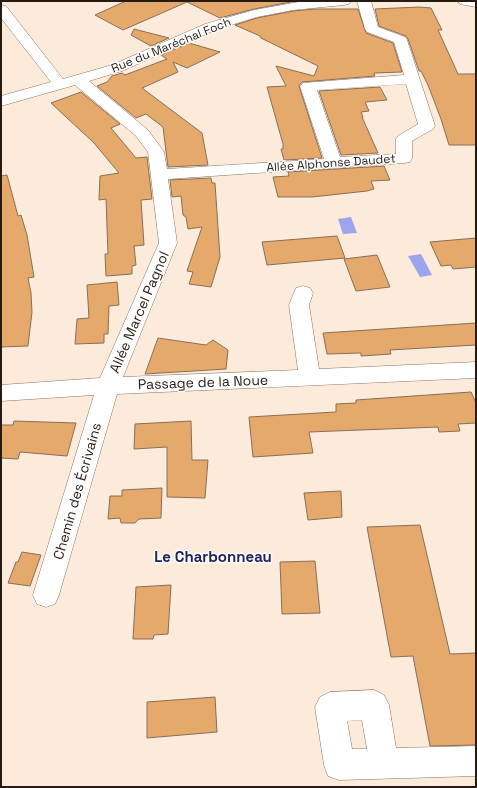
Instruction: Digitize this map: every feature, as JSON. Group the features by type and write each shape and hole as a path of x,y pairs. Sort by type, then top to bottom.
{"street":[{"name":"Rue du Maréchal Foch","path":"1,101 117,68 210,27 254,14 293,6 344,1"},
{"name":"Allée Alphonse Daudet","path":"159,175 404,158 404,139 427,126 400,40 372,29 364,1"},
{"path":"465,1 476,3"},
{"path":"1,9 60,84"},
{"path":"334,163 308,86 413,79"},
{"name":"Allée Marcel Pagnol","path":"79,80 142,133 156,152 168,243 108,386"},
{"path":"303,293 299,305 310,378"},
{"name":"Passage de la Noue","path":"1,393 108,386 476,370"},
{"name":"Chemin des Écrivains","path":"46,595 108,386"},
{"path":"384,763 476,761"}],"water":[{"path":"351,217 357,233 343,234 338,219"},
{"path":"421,254 432,275 420,277 408,256"}],"building":[{"path":"126,1 296,1 254,9 220,18 187,2 123,30 95,15"},
{"path":"419,7 431,8 442,30 438,30 458,74 476,74 476,145 449,145 428,85 421,71 419,71 408,39 406,36 379,26 375,9"},
{"path":"315,9 358,9 366,33 393,43 402,72 374,73 375,76 302,82 299,86 322,158 284,160 281,149 283,149 283,144 267,87 286,86 276,66 314,76 318,66 261,38 260,36 235,25 257,18 293,11"},
{"path":"134,29 169,38 151,46 131,35"},
{"path":"189,43 220,52 187,68 173,62 178,72 142,88 202,133 208,165 168,167 163,127 146,114 136,118 97,86 107,82 112,76 122,73 125,75 167,59 161,55"},
{"path":"380,87 387,100 365,102 369,111 361,112 378,153 341,155 319,91"},
{"path":"81,92 120,124 111,128 136,158 147,157 152,199 141,200 144,245 134,246 136,265 132,266 132,274 106,276 105,254 108,254 106,199 99,200 100,176 119,173 94,143 51,103"},
{"path":"384,166 390,180 371,181 374,189 312,197 278,197 273,177 289,176 288,172"},
{"path":"7,175 18,216 21,215 27,235 34,277 28,278 31,293 32,312 28,346 1,347 1,176"},
{"path":"211,178 212,183 215,183 220,257 211,287 189,284 193,272 187,271 202,227 188,229 186,217 183,215 181,196 172,197 170,180"},
{"path":"337,236 345,258 267,265 262,242"},
{"path":"476,238 476,267 453,269 451,265 441,266 430,242"},
{"path":"377,255 390,287 356,291 344,259"},
{"path":"117,282 119,305 109,306 108,334 104,334 104,343 75,344 77,319 89,318 87,285"},
{"path":"476,323 476,345 390,350 391,354 361,356 361,353 327,354 323,333"},
{"path":"158,338 206,345 213,340 228,350 226,369 145,374"},
{"path":"471,392 476,403 476,423 458,424 460,431 439,432 438,427 309,432 313,453 253,457 249,417 336,412 336,404 356,403 356,400"},
{"path":"14,421 76,423 67,456 20,452 18,459 1,458 1,425 13,425"},
{"path":"191,421 192,460 208,460 205,498 167,497 167,447 134,449 135,424"},
{"path":"162,488 161,518 139,519 135,523 121,523 120,518 108,519 110,496 122,496 122,490"},
{"path":"341,491 342,517 308,520 304,493"},
{"path":"420,525 450,654 476,653 476,745 430,746 413,656 391,657 367,527"},
{"path":"22,552 41,555 30,586 8,583 16,562 18,562"},
{"path":"315,561 320,613 282,614 280,562"},
{"path":"171,585 168,634 154,635 153,639 133,639 136,587"},
{"path":"215,697 217,732 147,738 147,702"}],"district":[{"name":"Le Charbonneau","path":"213,556"}]}
